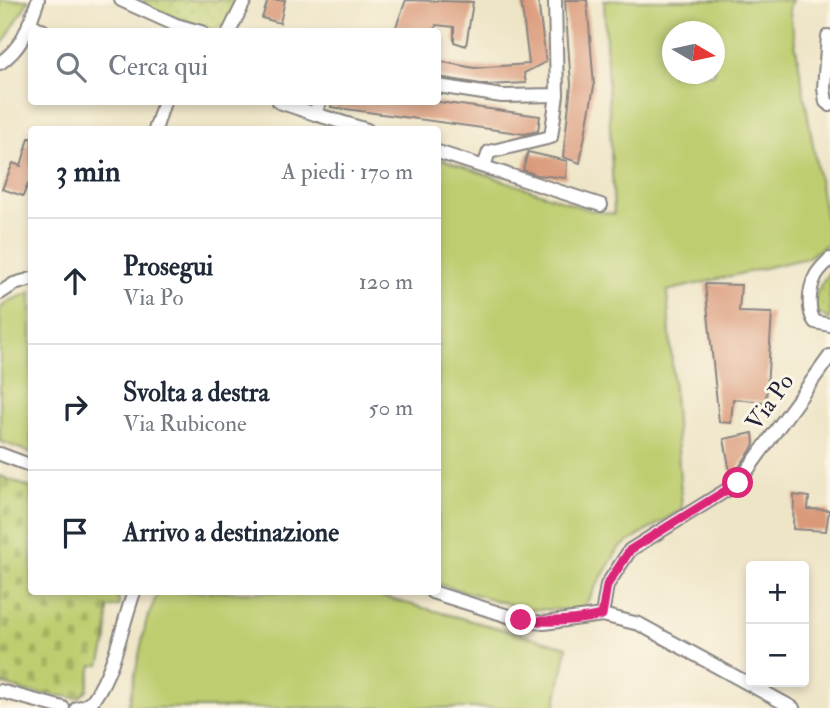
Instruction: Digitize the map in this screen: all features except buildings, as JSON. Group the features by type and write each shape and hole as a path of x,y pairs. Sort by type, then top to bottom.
{"street":[{"path":"0,63 22,42 37,0"},
{"path":"121,0 188,28"},
{"path":"231,28 245,0"},
{"path":"484,166 489,152 551,137 557,95 555,0"},
{"path":"29,23 38,28"},
{"path":"828,36 824,88 827,103 830,105"},
{"path":"441,86 502,96 557,95"},
{"path":"156,126 163,105"},
{"path":"298,105 317,108 357,126"},
{"path":"441,153 601,205"},
{"path":"830,259 815,276 810,298 810,315 815,322 830,325"},
{"path":"0,293 28,280"},
{"name":"Via Po","path":"602,615 607,585 630,550 738,483 830,356"},
{"path":"0,454 28,464"},
{"path":"77,708 85,707 94,699 111,664 133,595"},
{"path":"441,595 521,620 544,623 602,615 639,624 793,708"},
{"path":"0,691 63,708"}],"green space":[{"path":"0,0 29,0 0,48"},
{"path":"144,0 241,0 228,25 219,28 207,28 141,6"},
{"path":"604,0 792,0 789,8 830,242 807,258 667,291 682,509 619,548 582,610 527,609 441,585 441,159 589,210 614,214"},
{"path":"830,271 830,320 816,311 815,300"},
{"path":"28,293 28,452 0,441 0,309 7,302"},
{"path":"0,476 28,487 28,595 118,595 119,606 108,608 107,640 100,665 92,665 87,690 79,698 27,692 0,683"},
{"path":"157,595 376,595 567,647 555,708 128,708 146,622"}],"route":[{"path":"521,620 544,623 602,615 607,585 630,550 738,483"}]}
